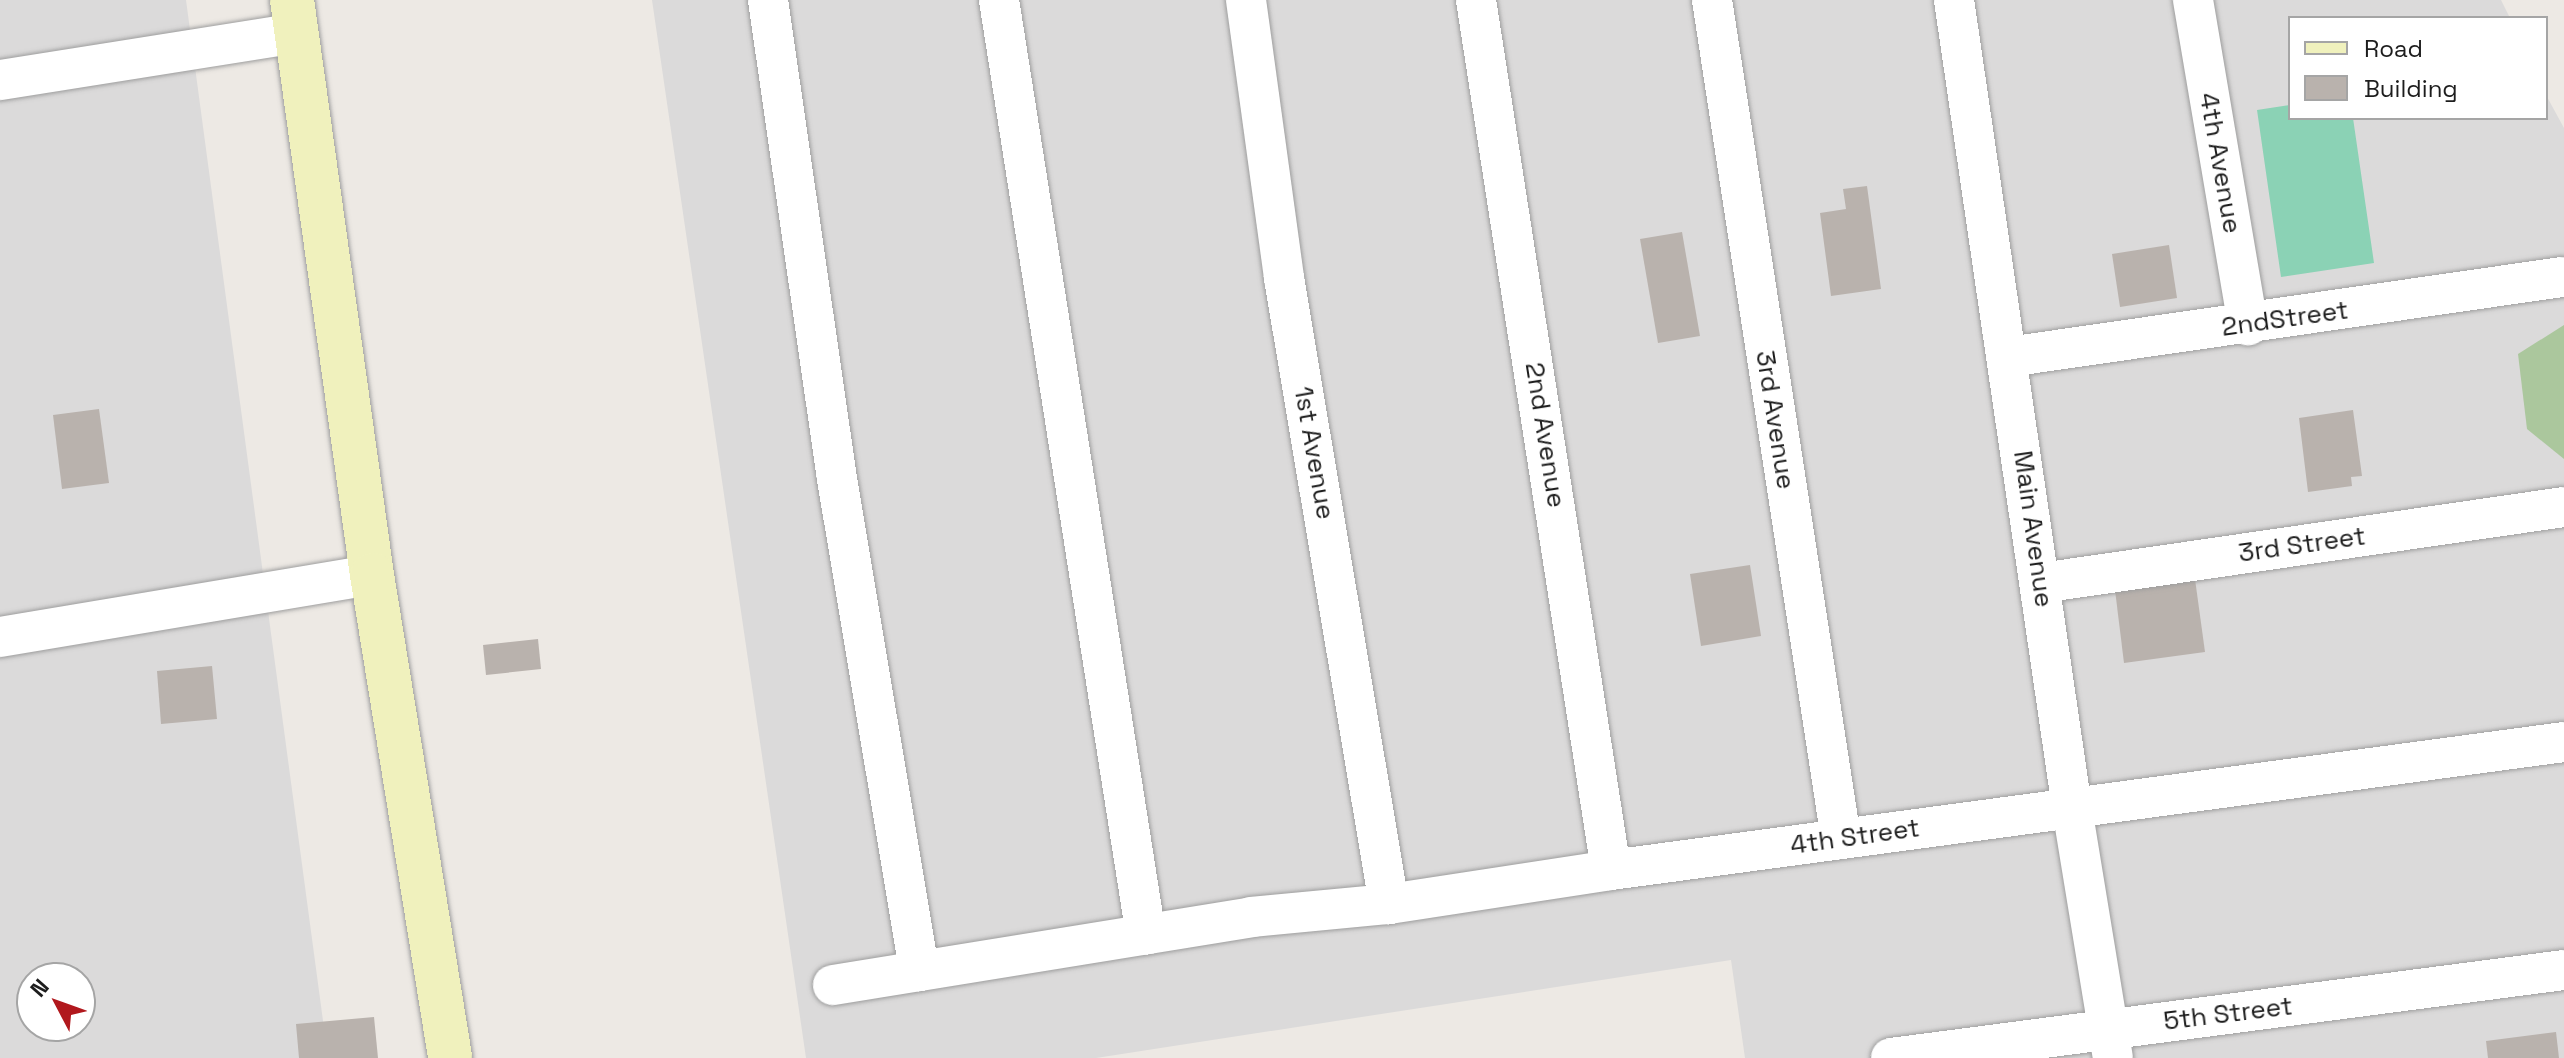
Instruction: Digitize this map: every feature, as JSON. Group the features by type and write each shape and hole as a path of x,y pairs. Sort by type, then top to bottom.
{"main road":[{"path":"294,17 372,575 450,1058"}],"street":[{"path":"768,0 837,479 919,971"},
{"path":"999,0 1146,935"},
{"name":"1st Avenue","path":"1246,0 1284,278 1389,904"},
{"name":"2nd Avenue","path":"1476,0 1611,870"},
{"name":"3rd Avenue","path":"1712,0 1841,839"},
{"name":"Main Avenue","path":"1954,0 2072,808 2110,1044"},
{"name":"4th Avenue","path":"2193,0 2248,325"},
{"path":"0,80 294,17"},
{"name":"2ndStreet","path":"2008,357 2248,325 2562,277"},
{"name":"3rd Street","path":"2041,583 2564,507"},
{"path":"0,637 372,575"},
{"name":"4th Street","path":"833,985 1251,917 1389,904 1611,870 2564,742"},
{"name":"5th Street","path":"1891,1058 2110,1044 2564,970"}],"shaded area":[{"path":"0,0 186,0 328,1058 0,1058"},
{"path":"652,0 2501,0 2509,16 2288,16 2288,120 2548,120 2548,99 2564,128 2564,1058 1745,1058 1731,960 1096,1058 806,1058"}],"green space":[{"path":"2288,105 2288,120 2353,120 2374,263 2281,277 2257,110"},
{"path":"2564,325 2564,459 2527,429 2518,354"}],"building":[{"path":"1867,186 1881,289 1831,296 1820,213 1846,209 1843,189"},
{"path":"1682,232 1700,336 1658,343 1640,239"},
{"path":"2169,245 2177,298 2120,307 2112,254"},
{"path":"99,409 109,483 62,489 53,415"},
{"path":"2353,410 2362,476 2351,477 2352,486 2308,492 2299,418"},
{"path":"1750,565 1761,636 1701,646 1690,574"},
{"path":"2195,579 2205,652 2124,663 2115,590"},
{"path":"538,639 541,669 486,675 483,645"},
{"path":"212,666 217,719 161,724 157,671"},
{"path":"374,1017 378,1058 299,1058 296,1024"},
{"path":"2556,1032 2559,1058 2488,1058 2486,1041"}]}
